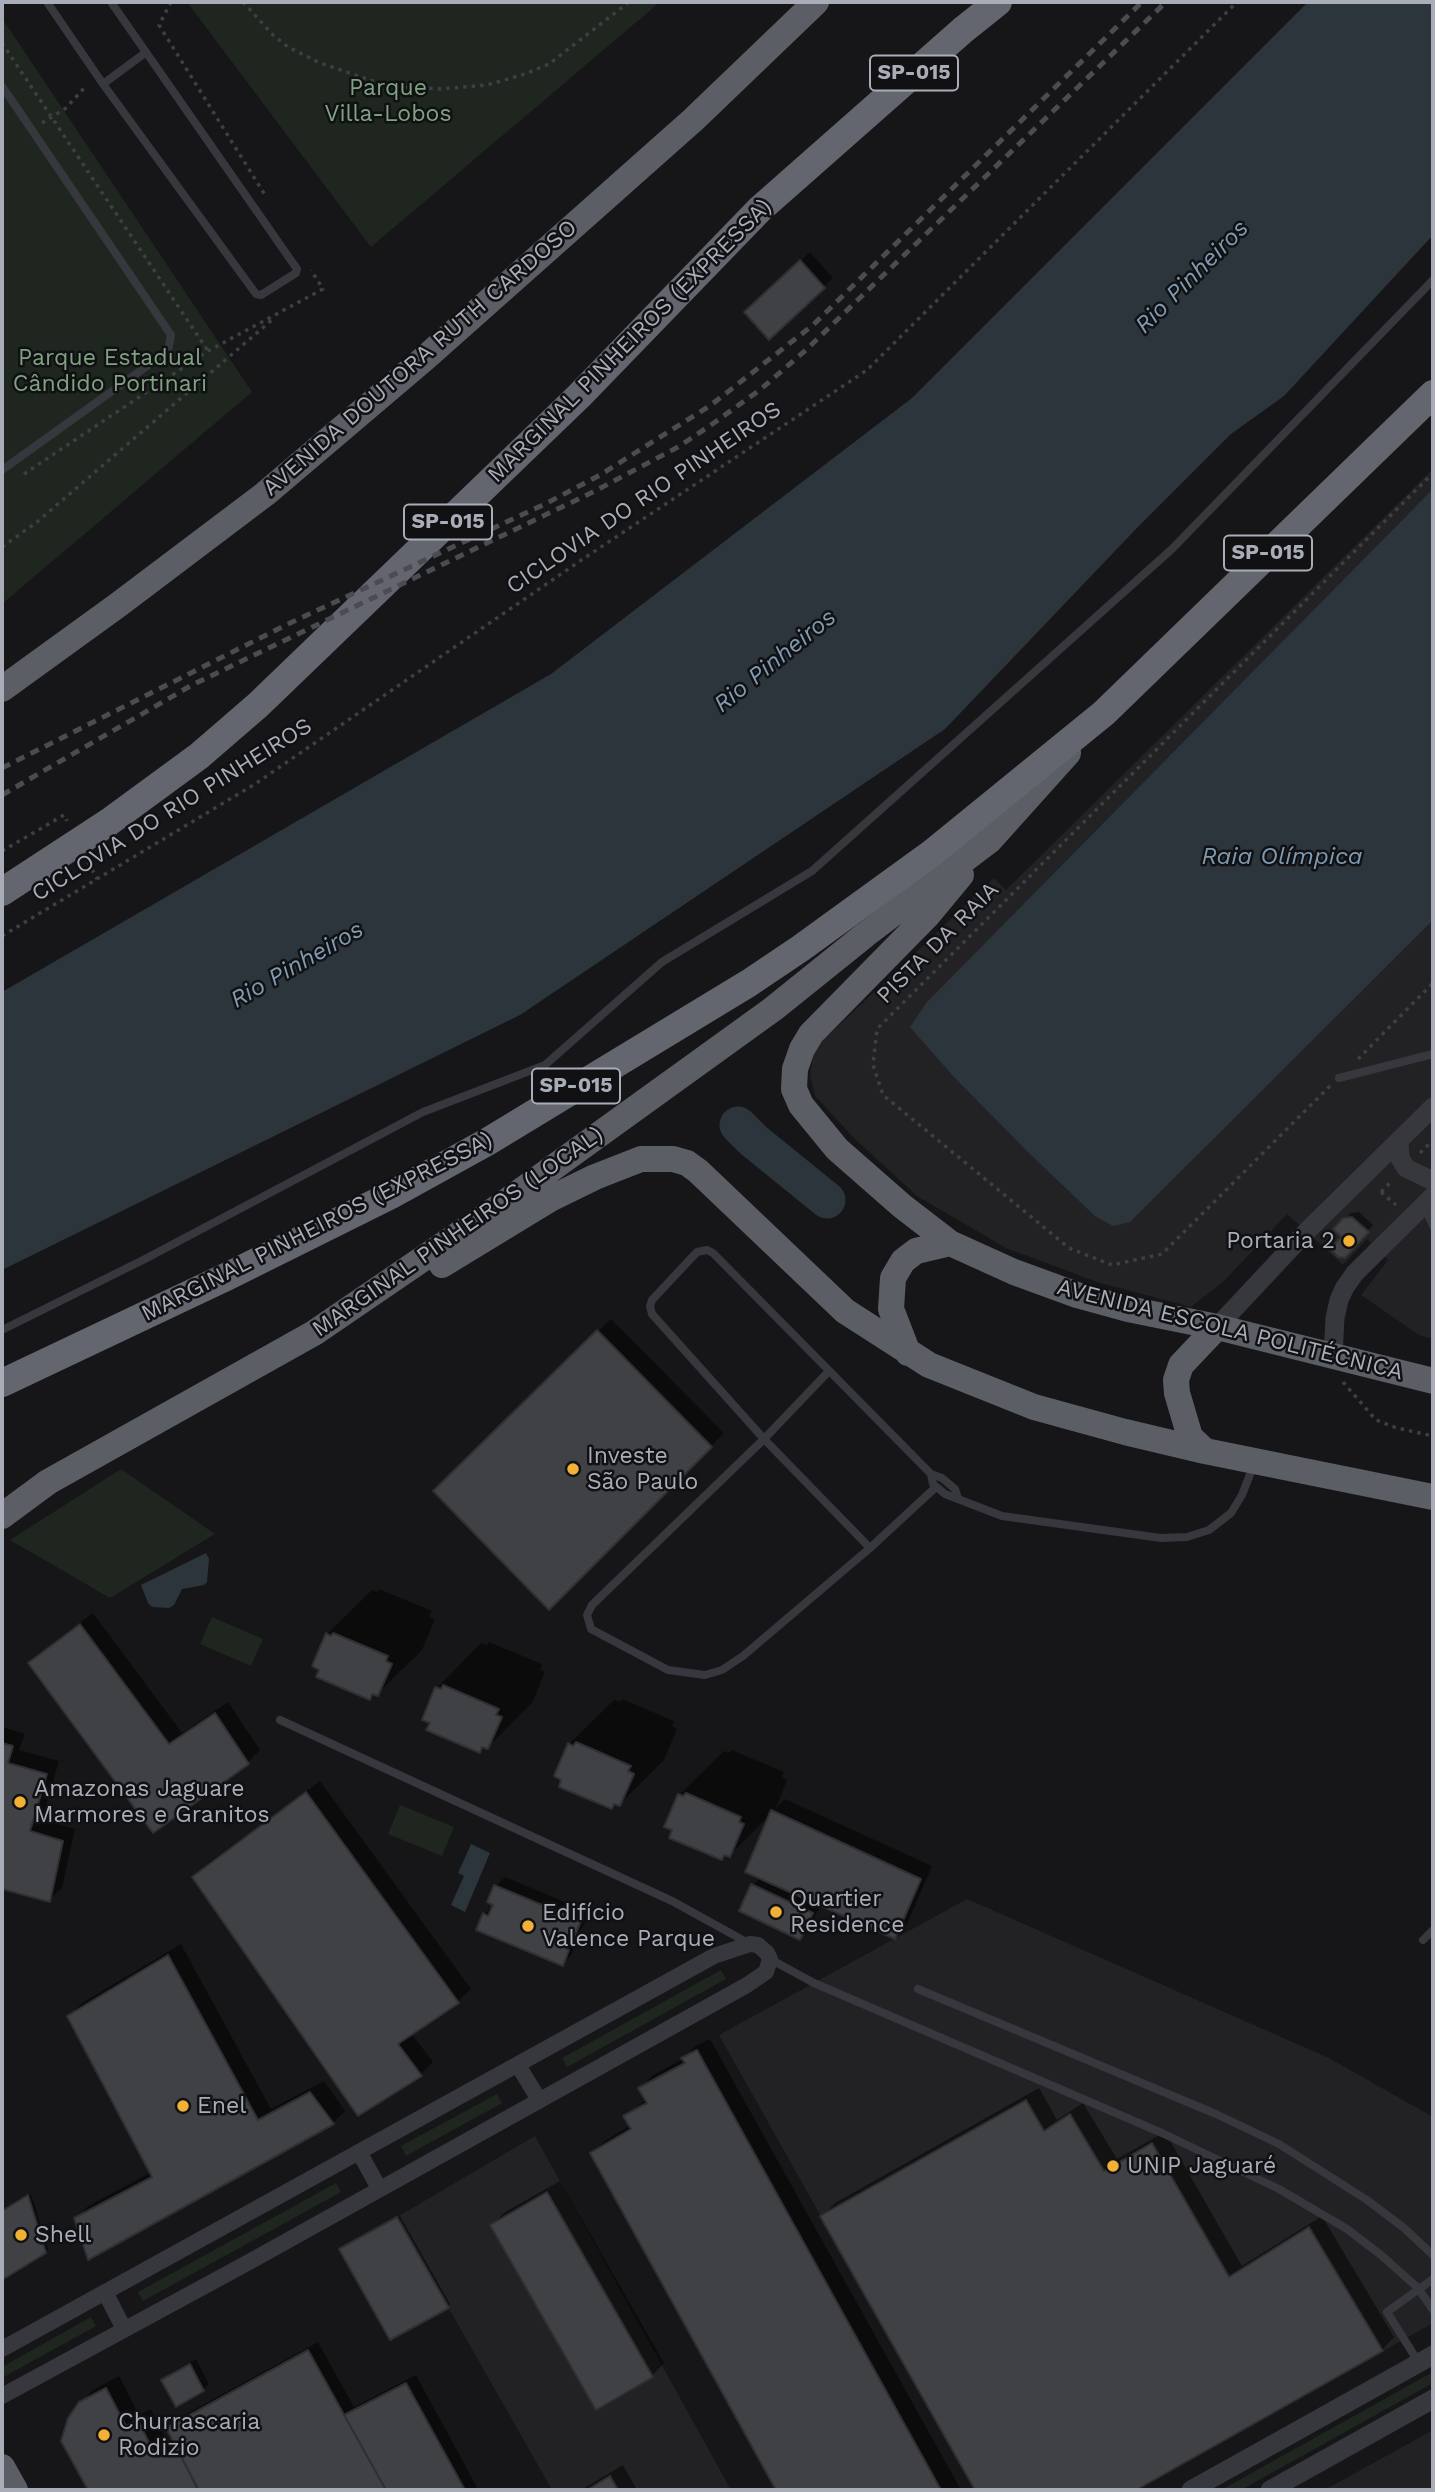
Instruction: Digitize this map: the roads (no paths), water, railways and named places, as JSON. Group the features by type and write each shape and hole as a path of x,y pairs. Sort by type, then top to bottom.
{"highway":[{"name":"AVENIDA DOUTORA RUTH CARDOSO","path":"2,689 265,494 425,358 693,120 816,2"},
{"path":"963,30 972,2"},
{"name":"MARGINAL PINHEIROS (EXPRESSA)","path":"2,892 109,822 199,755 258,705 579,396 760,209 998,2"},
{"name":"MARGINAL PINHEIROS (EXPRESSA)","path":"2,1383 391,1195 486,1142 749,984 932,853 1104,713 1433,394"},
{"name":"MARGINAL PINHEIROS (LOCAL)","path":"2,1516 48,1482 314,1333 499,1206 774,1009 865,935 989,841 1104,713"},
{"name":"AVENIDA ESCOLA POLITÉCNICA","path":"989,841 927,916 811,1034 802,1049 795,1069 794,1089 801,1105 837,1149 902,1206 950,1243 1014,1272 1077,1295 1128,1309 1217,1327 1433,1381"},
{"path":"314,1333 370,1309 552,1198 606,1172 641,1159 657,1157 687,1163 698,1171 845,1311 908,1353 975,1385 1034,1407 1205,1451 1433,1497"},
{"path":"908,1353 891,1309 893,1278 903,1261 916,1251 950,1243"},
{"path":"1205,1451 1190,1437 1175,1380 1181,1365 1217,1327"},
{"path":"2,2466 15,2490"}],"street":[{"path":"1217,1327 1269,1270 1433,1107"},
{"path":"1399,1141 1400,1158 1406,1168 1433,1181"},
{"path":"1333,1357 1335,1318 1345,1287 1355,1273 1423,1206"},
{"path":"2,2349 714,1956 750,1944 764,1949 769,1959 766,1972 761,1977 2,2396"},
{"path":"518,2064 539,2100"},
{"path":"359,2152 379,2188"},
{"path":"105,2292 124,2329"},
{"path":"1191,2490 1426,2359"},
{"path":"1270,2490 1433,2399"}],"lane":[{"path":"47,2 103,84 257,295 261,295 297,269 111,2"},
{"path":"103,84 145,53"},
{"path":"2,86 171,335 168,351 2,470"},
{"path":"2,1330 145,1259 423,1112 545,1065 662,962 813,871 1172,548 1433,280"},
{"path":"1339,1078 1433,1054"},
{"path":"1423,1206 1433,1226"},
{"path":"870,1548 764,1439 650,1310 652,1300 698,1252 707,1250 713,1253 931,1474 942,1478 955,1489 958,1498"},
{"path":"829,1371 764,1439 592,1605 587,1615 591,1629 668,1670 705,1675 722,1670 743,1656 870,1548 936,1487"},
{"path":"931,1474 936,1487 945,1494 1002,1516 1161,1538 1187,1537 1209,1530 1231,1513 1255,1461"},
{"path":"280,1720 673,1901 750,1944"},
{"path":"1423,1940 1433,1930"},
{"path":"769,1959 814,1983 1162,2133 1279,2189 1348,2229 1418,2288 1433,2309"},
{"path":"918,1989 1216,2114 1279,2144 1367,2200 1404,2228 1433,2255"},
{"path":"1426,2359 1387,2313 1388,2309 1433,2278"}],"water":[{"name":"Rio Pinheiros","path":"1308,2 1433,2 1433,235 1284,396 1231,434 1135,530 945,729 520,1015 2,1270 2,992 551,674 912,398"},
{"name":"Raia Olímpica","path":"1433,489 1433,920 1130,1222 1113,1226 1095,1216 1029,1153 953,1076 910,1027 927,1002"},
{"path":"206,1553 209,1559 207,1582 204,1585 182,1589 174,1605 169,1608 152,1607 148,1603 141,1585"},
{"path":"471,1844 490,1853 465,1912 451,1905 464,1876 458,1873"}],"waterway":[{"path":"738,1125 827,1200"}],"railway":[{"path":"2,768 288,624 547,503 600,475 711,405 813,325 1142,2"},
{"path":"2,795 192,685 595,491 678,447 711,425 761,389 807,349 1166,2"}],"place":[{"name":"Portaria 2","path":"1349,1241"},
{"name":"Investe São Paulo","path":"573,1469"},
{"name":"Amazonas Jaguare Marmores e Granitos","path":"20,1802"},
{"name":"Quartier Residence","path":"776,1912"},
{"name":"Edifício Valence Parque","path":"528,1926"},
{"name":"Enel","path":"183,2106"},
{"name":"UNIP Jaguaré","path":"1113,2166"},
{"name":"Shell","path":"21,2235"},
{"name":"Churrascaria Rodizio","path":"104,2435"}],"park label":[{"name":"Parque Villa-Lobos","path":"388,101"},
{"name":"Parque Estadual Cândido Portinari","path":"110,371"}]}
